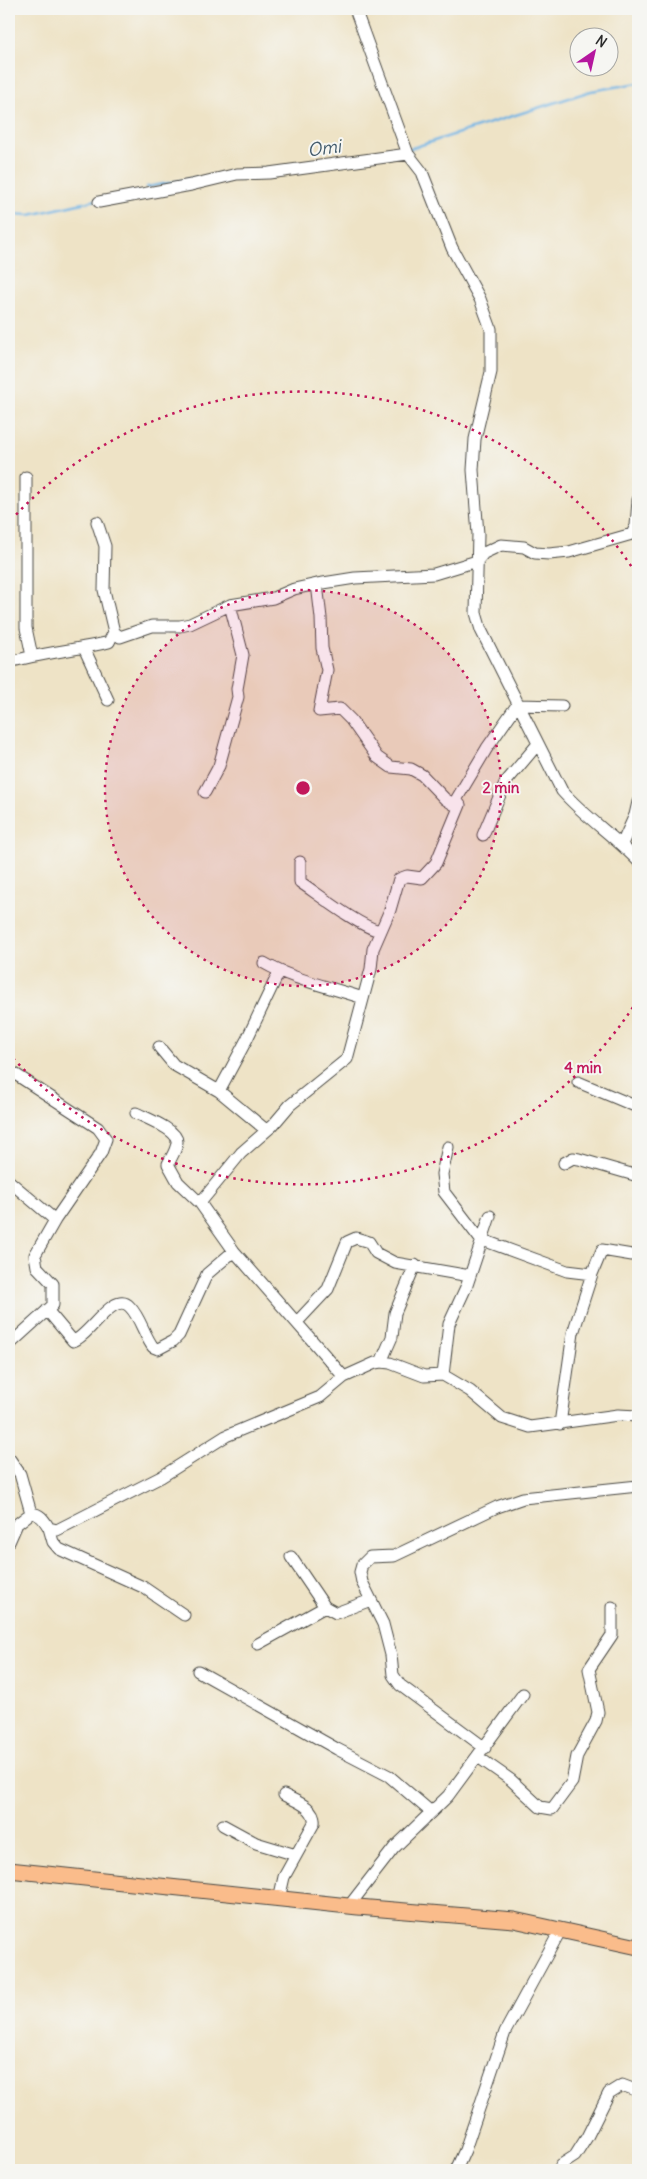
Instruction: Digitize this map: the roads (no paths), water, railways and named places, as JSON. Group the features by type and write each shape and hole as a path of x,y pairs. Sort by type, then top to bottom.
{"main road":[{"path":"9,1870 349,1906 514,1920 638,1947"}],"street":[{"path":"355,9 408,154 422,172 452,248 480,299 492,329 491,372 475,439 473,462 478,561 476,613 480,630 517,706 562,791 576,807 622,844 638,861"},
{"path":"98,202 191,185 237,174 269,173 408,154"},
{"path":"26,477 26,628 32,656"},
{"path":"97,522 105,546 104,590 114,632 120,637 152,626 190,624 230,605 273,598 294,589 317,584 355,578 434,574 478,561 484,553 501,545 549,554 569,552 632,534 636,531 638,500"},
{"path":"317,584 322,648 327,670 319,712 340,709 351,720 377,757 391,766 411,769 422,775 445,799 453,804 487,748 517,706"},
{"path":"205,792 219,766 238,696 236,689 243,655 230,605"},
{"path":"9,662 109,642 114,632"},
{"path":"84,648 108,700"},
{"path":"517,706 562,706"},
{"path":"483,835 505,783 537,745"},
{"path":"200,1203 241,1153 290,1104 347,1059 371,969 373,949 390,910 400,879 407,876 422,878 436,863 460,805 456,800"},
{"path":"622,844 635,815 638,802"},
{"path":"300,862 300,882 352,918 374,930 380,931"},
{"path":"264,963 280,972 363,998"},
{"path":"219,1091 280,972"},
{"path":"159,1047 174,1065 219,1091 266,1130"},
{"path":"9,1070 98,1128 106,1139 101,1153 55,1220 35,1255 37,1267 53,1284 53,1305 9,1345"},
{"path":"578,1082 635,1106 638,1105"},
{"path":"136,1113 176,1135 177,1145 168,1164 178,1182 200,1203 234,1251 344,1377"},
{"path":"448,1147 442,1174 444,1192 480,1240 567,1271 592,1274"},
{"path":"564,1163 573,1158 579,1158 638,1176"},
{"path":"9,1181 55,1220"},
{"path":"443,1375 449,1324 470,1276 480,1240 486,1230 490,1216"},
{"path":"296,1322 328,1289 347,1242 356,1238 369,1242 376,1253 395,1263 470,1276"},
{"path":"560,1424 573,1333 592,1274 602,1250 638,1256"},
{"path":"47,1310 73,1341 82,1337 110,1307 117,1303 125,1303 132,1308 153,1347 158,1349 173,1341 179,1335 207,1274 234,1251"},
{"path":"382,1362 392,1337 395,1313 415,1265"},
{"path":"49,1528 57,1530 160,1477 226,1436 320,1397 344,1377 382,1362 424,1376 443,1375 470,1391 502,1418 530,1426 560,1424 618,1415 638,1416"},
{"path":"9,1458 20,1474 31,1513"},
{"path":"612,1607 612,1636 589,1669 598,1712 596,1721 577,1756 572,1782 552,1809 540,1807 481,1752 400,1685 393,1675 391,1656 383,1624 360,1572 362,1565 370,1557 394,1556 497,1507 524,1498 638,1486"},
{"path":"9,1542 17,1524 31,1513 37,1514 42,1517 49,1528 53,1542 59,1549 143,1587 184,1615"},
{"path":"292,1556 325,1607 336,1613 371,1600"},
{"path":"258,1644 325,1607"},
{"path":"198,1671 389,1776 431,1812"},
{"path":"349,1906 394,1848 448,1796 523,1694"},
{"path":"279,1899 284,1877 314,1823 315,1816 311,1810 284,1795"},
{"path":"223,1825 256,1843 296,1855"},
{"path":"456,2170 465,2150 505,2032 560,1931"},
{"path":"560,2170 561,2165 575,2156 587,2137 609,2093 622,2085 638,2091"}],"waterway":[{"name":"Omi","path":"409,149 591,91 638,83"},
{"name":"Omi","path":"147,187 196,178"},
{"name":"Omi","path":"9,214 30,215 96,200"}]}
